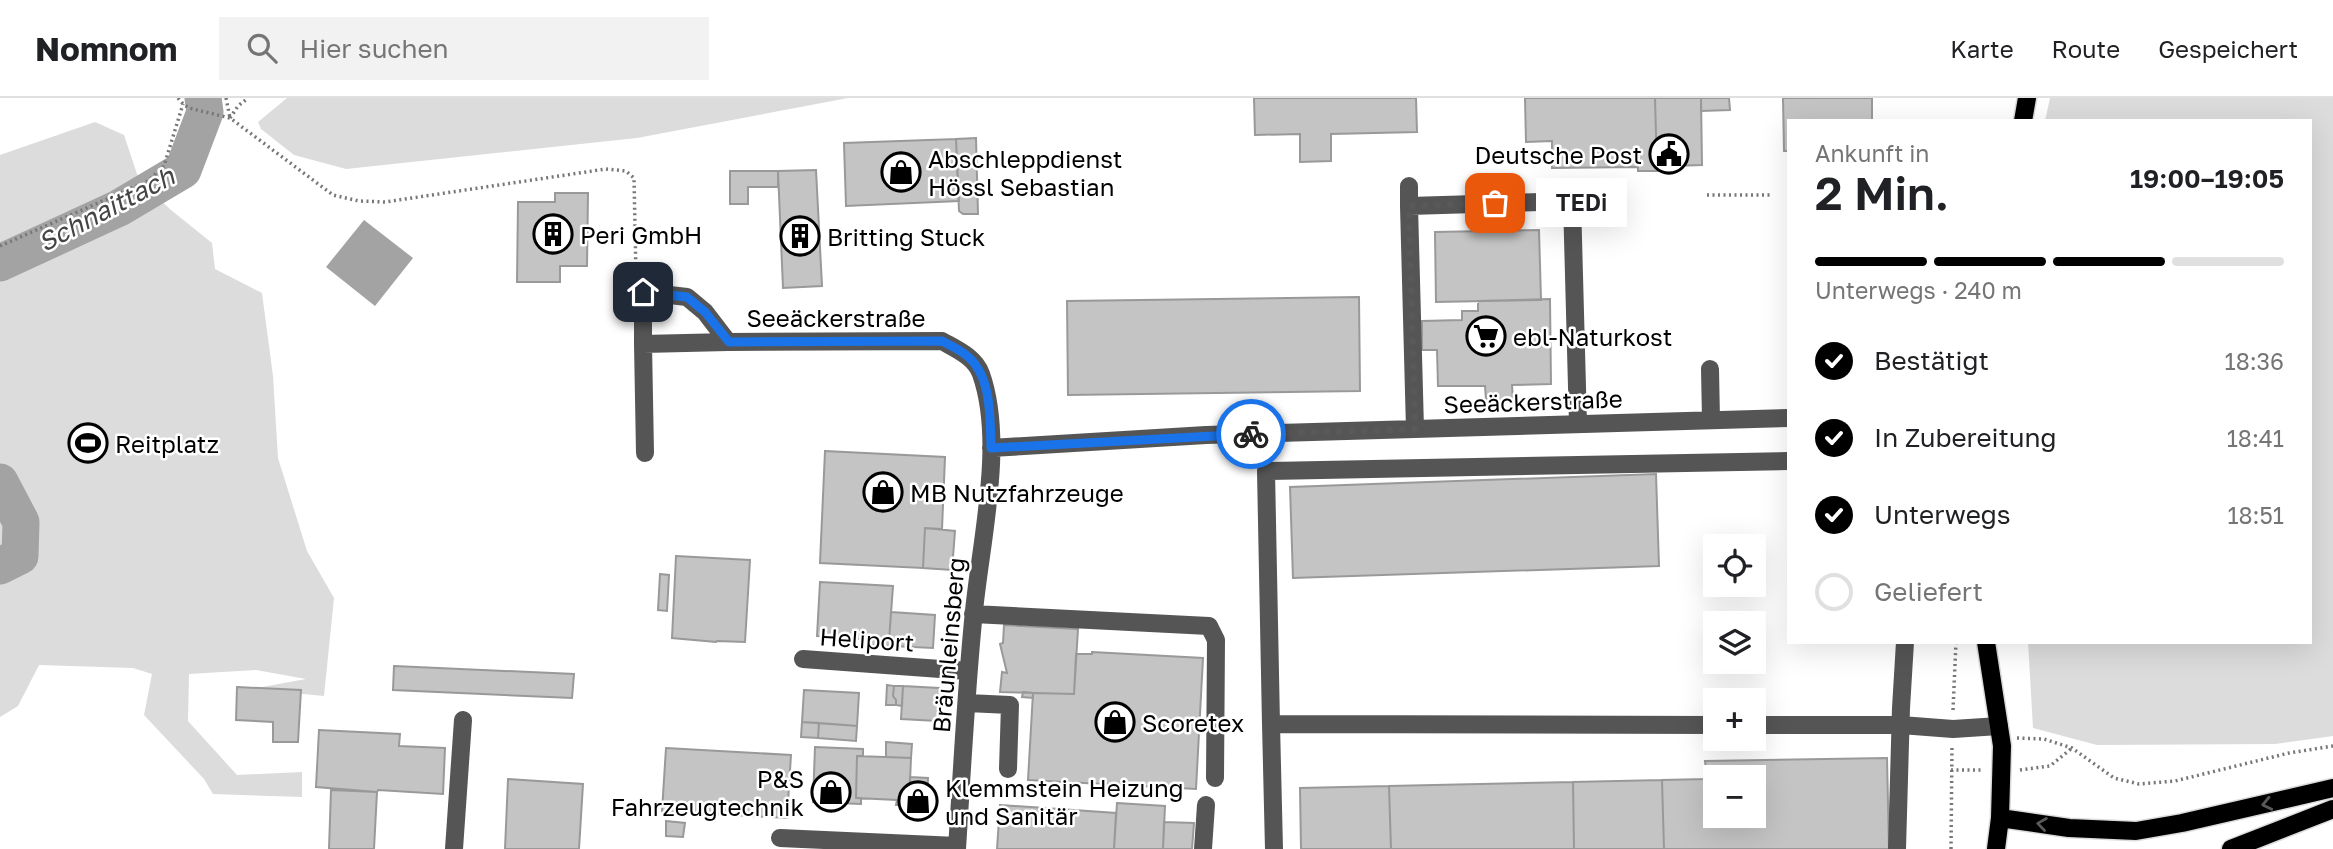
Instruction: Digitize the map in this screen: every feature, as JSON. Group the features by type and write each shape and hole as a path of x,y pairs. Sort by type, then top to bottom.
{"main road":[{"path":"2023,119 2027,98"},
{"path":"1986,644 2000,731 2000,818 1996,849"},
{"path":"2000,818 2069,828 2136,831 2333,788"},
{"path":"2231,849 2333,809"}],"street":[{"path":"1409,186 1415,429"},
{"path":"1409,206 1572,201 1578,424"},
{"name":"Seeäckerstraße","path":"643,292 687,297 705,312 729,342"},
{"path":"643,292 645,453"},
{"name":"Seeäckerstraße","path":"643,344 942,341 967,355 980,371 990,408 991,448 1206,435 1787,418"},
{"path":"1710,369 1712,420"},
{"name":"Bräunleinsberg","path":"780,838 957,848 968,671 991,448"},
{"path":"1274,849 1266,471 1787,461"},
{"path":"974,614 1209,626 1216,640 1214,778"},
{"path":"1897,849 1905,644"},
{"name":"Heliport","path":"803,659 968,671"},
{"path":"967,703 1010,705 1008,769"},
{"path":"454,849 463,720"},
{"path":"1271,724 1703,725"},
{"path":"1766,725 1901,725 2000,731"},
{"path":"1203,849 1206,805"}],"path":[{"path":"178,98 189,108 230,118 333,195 359,201 385,202 606,169 626,171 634,178 636,286 643,292"},
{"path":"226,98 230,118"},
{"path":"230,118 248,98"},
{"path":"0,246 148,181 164,166 183,104"},
{"path":"1707,195 1771,195"},
{"path":"1951,849 1956,644"},
{"path":"2000,731 2044,739 2072,748 2114,778 2139,783 2175,780 2289,753 2333,746"}],"shaded area":[{"path":"287,98 848,98 637,138 346,169 294,155 261,129 258,122"},
{"path":"2050,98 2333,98 2333,736 2275,744 2097,745 2033,728 2028,644 2312,644 2312,119 2045,119"},
{"path":"95,122 124,135 139,180 212,243 215,269 262,293 273,376 278,458 307,551 334,598 324,696 251,689 306,679 256,670 189,674 188,721 237,775 302,772 302,797 213,794 204,779 144,715 152,674 133,668 39,665 18,706 0,717 0,155"},
{"path":"364,220 413,258 375,306 326,267"}],"building":[{"path":"1254,98 1416,98 1417,132 1331,134 1331,161 1300,162 1300,134 1255,135"},
{"path":"1525,98 1655,98 1657,171 1638,171 1638,167 1552,168 1552,141 1526,142"},
{"path":"1655,98 1701,98 1702,165 1671,166 1672,170 1657,171"},
{"path":"1701,98 1729,98 1730,110 1701,111"},
{"path":"1783,98 1872,98 1872,119 1787,119 1787,151 1784,151"},
{"path":"976,138 978,214 963,214 959,211 956,139"},
{"name":"Abschleppdienst Hössl Sebastian","path":"956,139 959,201 846,206 844,143"},
{"name":"Britting Stuck","path":"816,170 822,286 783,288 778,171"},
{"path":"730,171 778,171 778,187 748,187 748,204 730,204"},
{"name":"Peri GmbH","path":"555,193 588,193 587,266 560,266 560,282 517,282 518,202 555,202"},
{"path":"1539,230 1541,300 1436,302 1435,232"},
{"path":"1359,297 1360,391 1068,395 1067,301"},
{"name":"ebl-Naturkost","path":"1550,299 1551,384 1512,385 1513,400 1486,400 1485,386 1438,386 1437,350 1422,350 1422,321 1462,320 1462,311 1478,311 1478,301"},
{"name":"MB Nutzfahrzeuge","path":"825,451 945,457 942,529 925,528 923,568 820,563"},
{"path":"1656,474 1659,566 1293,578 1290,487"},
{"path":"925,528 955,531 952,570 923,568"},
{"path":"676,556 750,560 745,642 672,638"},
{"path":"660,574 669,575 667,611 658,610"},
{"path":"820,582 893,586 889,641 817,636"},
{"path":"891,612 935,615 933,648 871,645 871,640 889,641"},
{"path":"1004,625 1078,629 1074,694 1000,692 1002,672 1007,673 1000,644 1003,643"},
{"name":"Scoretex","path":"1092,652 1203,658 1196,789 1028,780 1033,693 1074,694 1076,654"},
{"path":"394,666 574,674 572,698 393,690"},
{"path":"887,685 894,686 896,705 886,705"},
{"path":"894,686 903,686 902,706 896,705"},
{"path":"903,686 939,688 937,721 901,719"},
{"path":"237,687 301,690 298,742 273,742 273,722 236,720"},
{"path":"804,690 859,693 857,726 802,722"},
{"path":"1023,692 1033,693 1033,698 1022,697"},
{"path":"802,722 819,723 818,738 801,737"},
{"path":"819,723 857,726 856,741 818,738"},
{"path":"319,730 400,734 399,746 445,748 443,794 316,787"},
{"path":"886,742 912,744 911,758 886,757"},
{"path":"815,747 863,749 863,756 857,756 856,798 861,798 861,804 813,802"},
{"path":"666,748 791,755 787,818 662,811"},
{"path":"857,756 911,758 909,805 896,805 897,800 856,798"},
{"path":"1887,758 1889,849 1664,849 1662,780 1703,779 1703,828 1766,828 1766,765 1705,765 1705,761"},
{"path":"910,777 928,778 927,806 909,805"},
{"path":"508,779 583,784 579,849 505,849"},
{"path":"1662,780 1664,849 1574,849 1573,782"},
{"path":"1573,782 1574,849 1391,849 1389,786"},
{"path":"1389,786 1391,849 1301,849 1300,788"},
{"path":"331,790 377,792 374,849 329,849"},
{"path":"1117,803 1165,806 1163,849 1114,849"},
{"path":"1000,805 1116,813 1114,849 997,849"},
{"path":"666,821 685,823 683,837 666,836"},
{"path":"1164,822 1194,823 1192,849 1163,849"}],"waterway":[{"name":"Schnaittach","path":"0,263 119,208 183,170 205,112 203,98"},
{"name":"Schnaittach","path":"0,482 21,522 20,556 0,566"}],"way so far":[{"path":"1251,434 1415,429 1409,206 1495,203"}],"place":[{"name":"Deutsche Post","path":"1669,154"},
{"name":"Abschleppdienst Hössl Sebastian","path":"901,172"},
{"name":"TEDi","path":"1495,203"},
{"name":"Peri GmbH","path":"553,234"},
{"name":"Britting Stuck","path":"800,236"},
{"name":"ebl-Naturkost","path":"1486,336"},
{"name":"Reitplatz","path":"88,443"},
{"name":"MB Nutzfahrzeuge","path":"883,492"},
{"name":"Scoretex","path":"1115,722"},
{"name":"P&S Fahrzeugtechnik","path":"831,792"},
{"name":"Klemmstein Heizung und Sanitär","path":"918,801"}],"route":[{"path":"643,292 687,297 705,312 729,342 942,341 967,355 980,371 990,408 991,448 1251,434"}]}
